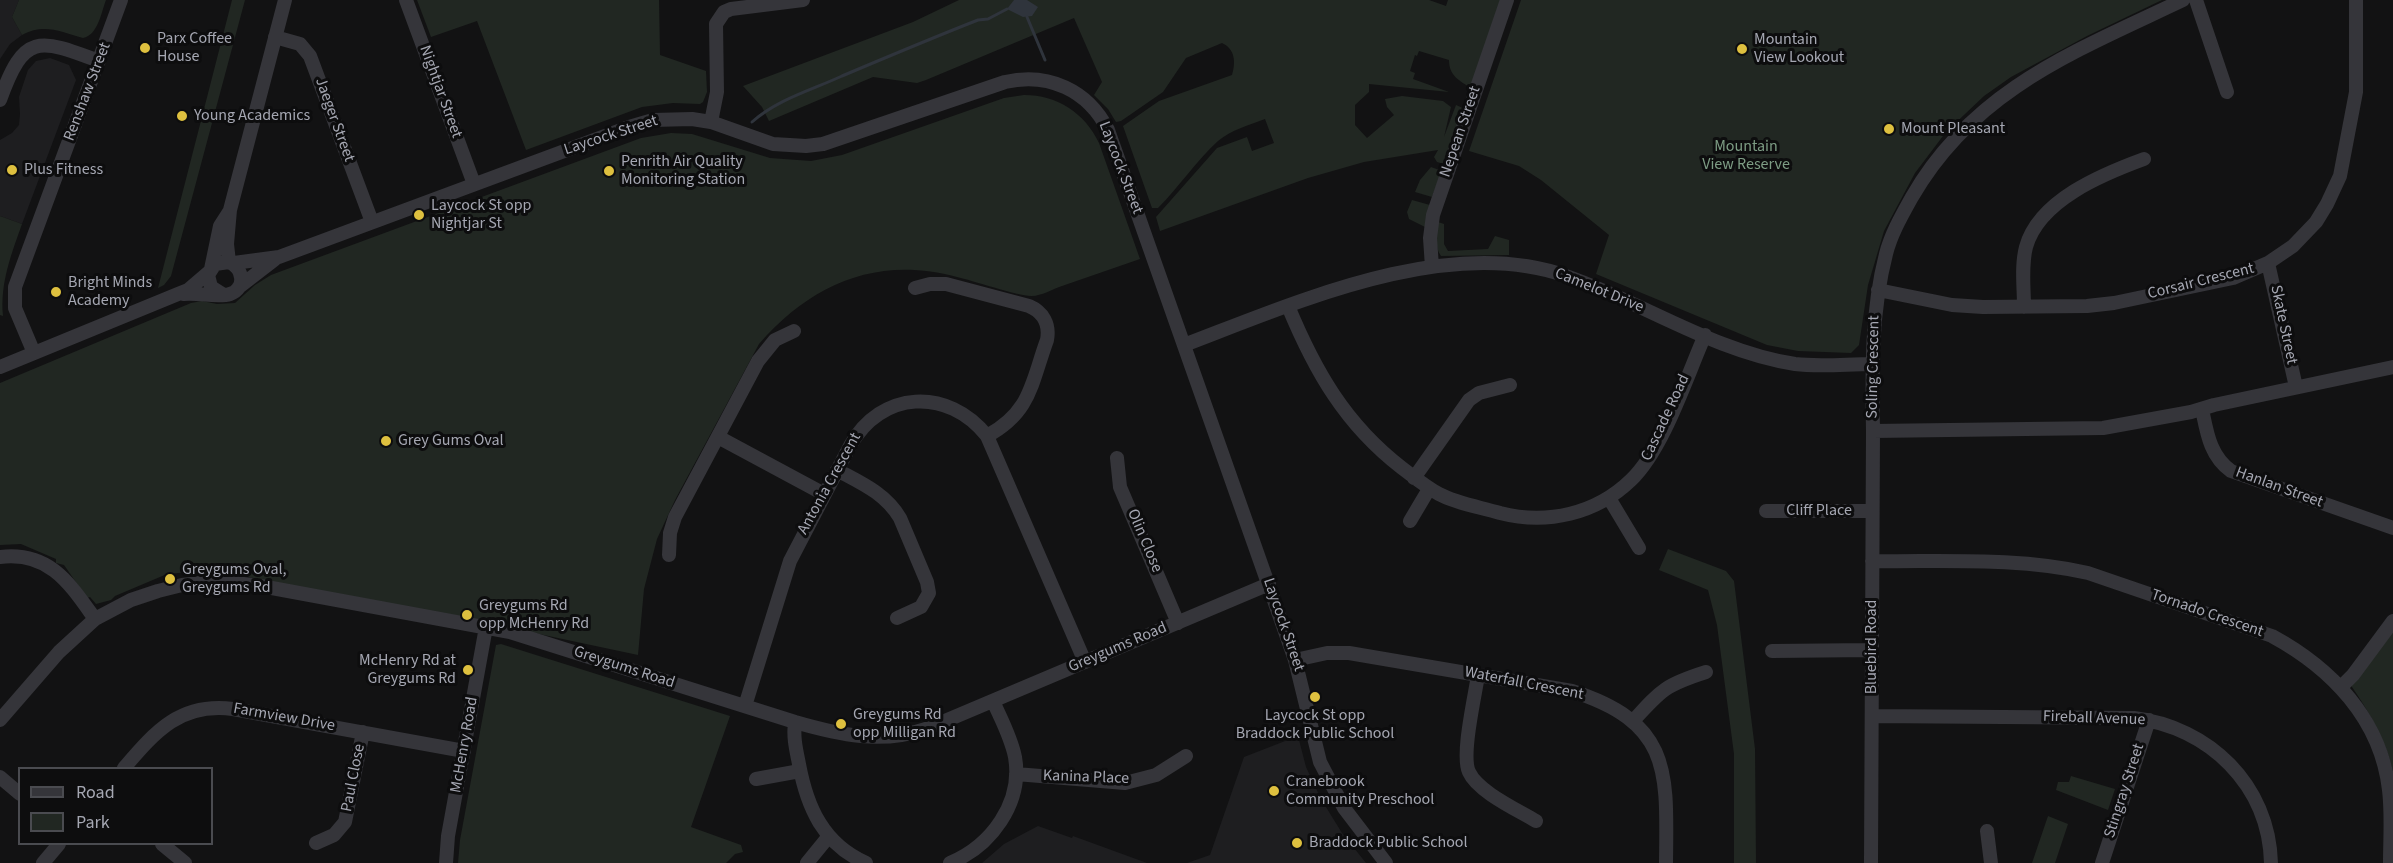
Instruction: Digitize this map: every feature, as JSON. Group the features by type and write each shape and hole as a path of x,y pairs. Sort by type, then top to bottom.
{"street":[{"name":"Renshaw Street","path":"34,353 15,308 15,287 122,0"},
{"path":"178,294 231,294 238,289 242,275 231,262 227,244 230,210 285,0"},
{"name":"Nightjar Street","path":"406,0 474,184"},
{"path":"711,123 717,92 716,24 721,6 731,9 803,0"},
{"name":"Nepean Street","path":"1432,267 1430,238 1433,215 1507,0"},
{"name":"Soling Crescent","path":"2183,0 2063,57 2001,96 1973,120 1935,161 1900,218 1886,252 1878,290 1873,335 1873,431 2103,428 2131,425 2393,367"},
{"path":"2196,0 2227,92"},
{"name":"Corsair Crescent","path":"1878,290 1953,305 2087,306 2114,303 2233,278 2268,263 2293,246 2316,222 2340,176 2356,92 2356,0"},
{"name":"Jaeger Street","path":"276,37 300,44 310,56 372,222"},
{"path":"0,100 16,62 22,53 31,47 56,45 99,61"},
{"name":"Laycock Street","path":"231,262 279,257 653,120 683,118 711,123 756,140 781,145 806,146 840,140 1005,82 1041,79 1064,86 1093,106 1107,128 1295,660 1314,743 1329,782 1352,821 1386,863"},
{"path":"2024,307 2024,253 2029,238 2039,222 2058,203 2081,187 2144,159"},
{"path":"222,294 210,285 210,270 220,226 230,210"},
{"name":"Laycock Street","path":"238,289 279,257"},
{"path":"0,367 178,294 193,286 220,262 231,262"},
{"name":"Camelot Drive","path":"1184,345 1365,280 1432,267 1501,263 1566,275 1753,355 1797,364 1872,364"},
{"name":"Skate Street","path":"2268,263 2296,387"},
{"path":"915,288 930,284 946,284 1029,306 1039,312 1044,319 1048,331 1047,340 1023,406 1010,422 987,436"},
{"name":"Cascade Road","path":"1288,306 1309,355 1339,404 1382,452 1429,489 1462,503 1508,515 1530,518 1564,515 1582,510 1609,498 1637,474 1655,450 1705,334"},
{"path":"669,555 670,533 675,517 762,355 775,340 794,331"},
{"path":"1414,478 1468,400 1479,393 1510,385"},
{"name":"Antonia Crescent","path":"745,706 790,561 824,494 854,438 863,426 881,412 907,402 931,402 951,407 970,418 987,436 1084,662"},
{"name":"Hanlan Street","path":"2202,409 2212,449 2222,464 2231,471 2393,528"},
{"name":"Bluebird Road","path":"1871,863 1873,431"},
{"path":"718,437 824,494"},
{"name":"Olin Close","path":"1117,458 1120,487 1178,623"},
{"path":"837,470 875,491 894,509 927,582 928,596 923,605 897,618"},
{"path":"1410,520 1429,489"},
{"path":"1609,498 1639,548"},
{"name":"Cliff Place","path":"1766,512 1872,511"},
{"path":"0,557 26,558 52,569 70,584 95,619"},
{"name":"Tornado Crescent","path":"1872,561 2029,563 2088,573 2272,636 2296,649 2342,687 2368,726 2384,762 2391,812 2390,863"},
{"name":"Greygums Road","path":"0,720 59,652 95,619 131,600 191,584 225,582 261,586 486,627 529,637 795,722 855,736 889,737 926,729 1269,585"},
{"path":"2342,687 2393,621"},
{"name":"McHenry Road","path":"446,863 486,627"},
{"path":"1772,651 1872,650"},
{"name":"Waterfall Crescent","path":"1295,660 1328,653 1349,653 1572,691 1607,703 1633,721 1649,739 1658,757 1665,776 1667,799 1666,863"},
{"path":"1633,721 1670,684 1706,672"},
{"path":"1478,675 1466,755 1468,772 1491,794 1536,821"},
{"path":"950,863 981,844 998,825 1010,803 1016,774 1013,749 993,701"},
{"name":"Farmview Drive","path":"125,767 161,728 180,716 205,708 233,709 464,751"},
{"name":"Fireball Avenue","path":"1872,716 2123,717 2168,725 2196,737 2216,751 2237,772 2250,791 2263,819 2269,840 2271,863"},
{"name":"Stingray Street","path":"2102,863 2149,720"},
{"path":"795,722 794,737 808,804 829,836 866,863"},
{"name":"Paul Close","path":"316,843 334,835 345,822 363,732"},
{"name":"Kanina Place","path":"1016,774 1125,783 1162,772 1186,756"},
{"path":"756,779 800,771"},
{"path":"0,777 18,792"},
{"path":"1987,831 1990,863"},
{"path":"807,863 829,836"},
{"path":"43,863 57,845"},
{"path":"164,845 185,863"}],"shaded area":[{"path":"0,0 19,0 12,17 22,35 10,44 0,59"},
{"path":"1014,0 1027,0 1038,7 1032,16 1023,17 1007,9"},
{"path":"50,58 69,65 76,80 22,224 0,216 0,140 12,133 19,125 19,97 28,70 36,61"},
{"name":"Cranebrook Community Preschool","path":"1298,736 1306,767 1321,799 1342,833 1366,863 1187,863 1210,855 1244,757"},
{"path":"1038,826 1147,863 982,863 1004,844"}],"green space":[{"path":"19,0 106,0 96,28 83,38 45,29 30,31 22,35 12,17"},
{"path":"232,0 245,0 171,276 164,285 158,288"},
{"path":"417,0 659,0 660,55 706,71 707,92 700,104 673,103 642,107 526,150 477,21 431,37"},
{"path":"959,0 1429,0 1446,6 1448,0 1503,0 1472,89 1453,74 1449,60 1419,51 1417,56 1415,55 1410,71 1415,73 1413,79 1449,92 1369,84 1369,92 1355,105 1355,125 1367,138 1394,115 1387,107 1385,99 1402,96 1443,101 1451,107 1444,137 1456,105 1465,109 1444,164 1437,162 1434,157 1438,150 1364,162 1308,178 1160,231 1156,217 1217,148 1247,137 1252,151 1274,143 1265,119 1240,128 1218,141 1158,208 1152,208 1123,126 1159,101 1232,75 1234,65 1232,52 1222,43 1186,58 1163,92 1121,121 1116,122 1108,109 1094,95 1102,82 1074,18 926,80 917,83 873,77 769,121 762,107 743,86 913,22"},
{"name":"Mountain View Reserve","path":"1521,0 2162,0 2087,36 2011,77 1984,96 1946,132 1915,173 1884,231 1868,285 1859,345 1851,353 1798,351 1767,345 1596,274 1609,235 1541,180 1519,166 1469,151"},
{"path":"1024,95 1059,102 1078,115 1093,132 1099,143 1140,259 1032,296 928,271 900,270 873,273 848,280 823,291 801,305 759,344 675,500 657,539 644,589 638,655 492,624 212,570 167,574 115,596 111,600 96,604 90,597 87,598 64,565 56,563 56,559 21,544 0,545 0,383 191,303 202,301 217,304 235,303 255,285 271,275 641,138 671,133 692,134 770,158 811,161 842,155 1004,98"},
{"path":"1431,167 1442,171 1432,197 1415,192 1420,180"},
{"path":"1412,200 1430,205 1425,227 1409,219 1407,212"},
{"path":"0,216 22,224 5,281 3,316 0,315"},
{"path":"1438,222 1444,224 1444,244 1448,251 1488,249 1495,236 1509,240 1509,255 1441,256 1437,244"},
{"path":"1668,549 1726,571 1734,581 1755,749 1756,863 1734,863 1734,754 1717,625 1708,590 1659,570"},
{"path":"2393,630 2393,772 2376,726 2350,684"},
{"path":"501,644 730,716 691,827 741,845 743,852 735,854 726,863 458,863 460,840 496,645"},
{"path":"2071,776 2115,789 2108,810 2056,790 2058,782 2069,782"},
{"path":"2048,816 2068,824 2055,863 2032,863"}],"waterway":[{"path":"752,122 773,107 796,96 978,20 988,19 1007,9"},
{"path":"1027,17 1045,60"}],"place":[{"name":"Parx Coffee House","path":"145,48"},
{"name":"Mountain View Lookout","path":"1742,49"},
{"name":"Young Academics","path":"182,116"},
{"name":"Mount Pleasant","path":"1889,129"},
{"name":"Plus Fitness","path":"12,170"},
{"name":"Penrith Air Quality Monitoring Station","path":"609,171"},
{"name":"Laycock St opp Nightjar St","path":"419,215"},
{"name":"Bright Minds Academy","path":"56,292"},
{"name":"Grey Gums Oval","path":"386,441"},
{"name":"Greygums Oval, Greygums Rd","path":"170,579"},
{"name":"Greygums Rd opp McHenry Rd","path":"467,615"},
{"name":"McHenry Rd at Greygums Rd","path":"468,670"},
{"name":"Laycock St opp Braddock Public School","path":"1315,697"},
{"name":"Greygums Rd opp Milligan Rd","path":"841,724"},
{"name":"Cranebrook Community Preschool","path":"1274,791"},
{"name":"Braddock Public School","path":"1297,843"}]}
